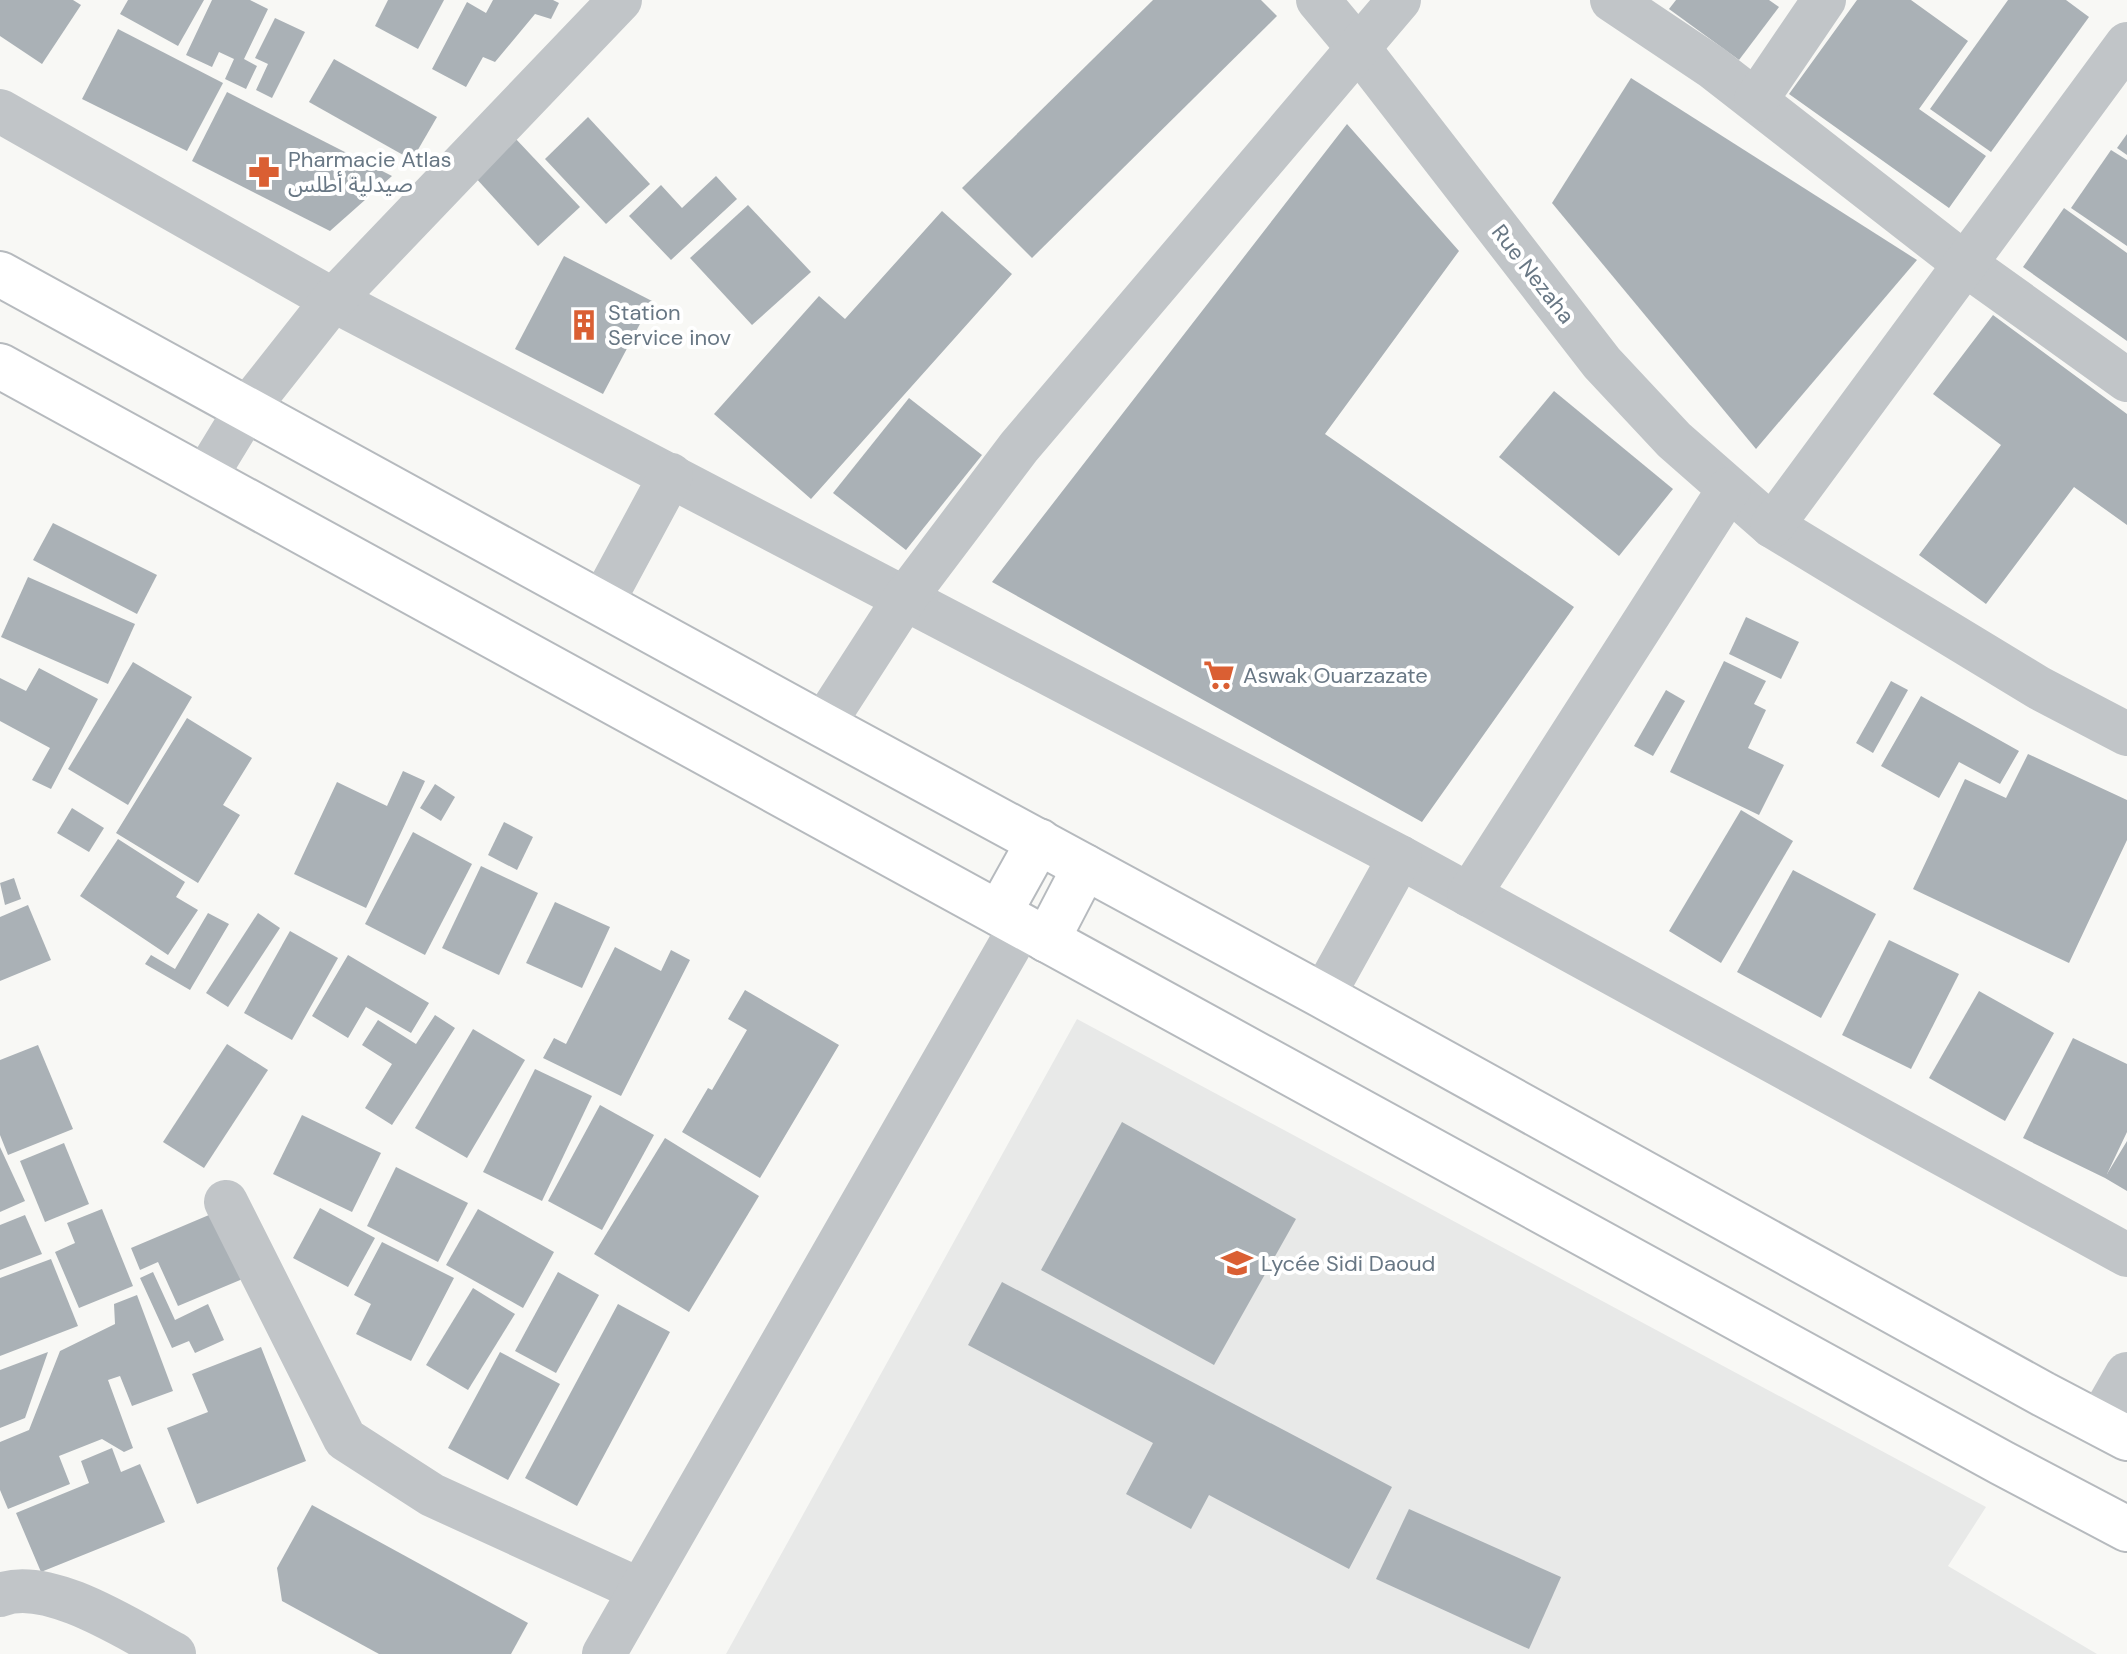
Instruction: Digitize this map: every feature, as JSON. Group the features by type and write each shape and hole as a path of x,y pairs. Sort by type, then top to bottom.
{"main road":[{"path":"0,274 2113,1430"},
{"path":"0,366 1946,1433 2127,1529"},
{"path":"1022,927 1039,841"},
{"path":"1022,927 1085,867"}],"street":[{"path":"204,479 246,410 333,300 620,0"},
{"name":"Rue Nezaha","path":"1318,0 1602,363 1674,440 1772,526 2039,688 2127,734"},
{"path":"823,725 905,598 1019,447 1399,0"},
{"path":"1612,0 1712,67 1965,264 2127,380"},
{"path":"1756,100 1824,0"},
{"path":"1772,526 2127,44"},
{"path":"0,111 333,300 1400,857 2127,1255"},
{"path":"602,603 671,475"},
{"path":"1469,895 1729,489"},
{"path":"1323,996 1400,857"},
{"path":"604,1654 1022,927"},
{"path":"226,1202 345,1439 432,1495 640,1590"},
{"path":"2113,1430 2127,1374"},
{"path":"3,1585 73,1601 174,1654"}],"shaded area":[{"name":"Lycée Sidi Daoud","path":"1077,1019 1986,1507 1948,1566 2097,1654 726,1654"}],"building":[{"path":"0,0 73,0 81,5 42,64 0,36"},
{"path":"128,0 204,0 178,46 120,14"},
{"path":"212,0 250,0 268,9 244,59 257,66 246,89 225,79 234,59 219,52 212,67 186,55"},
{"path":"388,0 444,0 418,49 375,26"},
{"path":"493,0 553,0 559,3 551,19 535,14 495,62 483,57 466,87 432,69 467,2 486,13"},
{"path":"1153,0 1261,0 1277,16 1032,258 962,188"},
{"path":"1676,0 1769,0 1779,7 1739,60 1669,9"},
{"path":"1857,0 1911,0 1968,41 1919,109 1986,156 1949,208 1789,94"},
{"path":"2008,0 2066,0 2089,17 1991,152 1930,109"},
{"path":"275,18 305,32 272,98 256,90 268,64 255,58"},
{"path":"118,29 223,83 187,151 82,99"},
{"path":"334,59 437,117 412,160 309,102"},
{"path":"1631,78 1917,260 1756,449 1552,203"},
{"path":"227,92 392,176 330,231 192,161"},
{"path":"588,117 650,184 606,224 545,159"},
{"path":"1347,124 1459,251 1325,434 1574,607 1422,822 992,582"},
{"path":"2127,134 2127,155 2117,148"},
{"path":"515,138 580,207 538,246 474,176"},
{"path":"2111,150 2127,160 2127,246 2071,208"},
{"path":"716,176 737,199 671,260 629,216 661,185 682,208"},
{"path":"748,205 811,272 752,325 690,258"},
{"path":"2064,208 2127,253 2127,341 2023,267"},
{"path":"942,211 1012,274 811,499 714,414 819,296 845,319"},
{"name":"Station Service inov","path":"564,256 652,301 603,394 515,349"},
{"path":"1993,315 2127,414 2127,525 2074,487 1986,604 1919,555 2001,445 1933,394"},
{"path":"1554,391 1673,489 1619,556 1499,457"},
{"path":"909,398 982,455 906,550 833,493"},
{"path":"53,523 157,575 137,614 33,560"},
{"path":"28,577 135,624 108,684 1,637"},
{"path":"1746,617 1799,642 1781,679 1729,654"},
{"path":"1724,661 1766,681 1754,704 1766,710 1748,748 1784,765 1759,815 1670,772"},
{"path":"133,662 192,697 128,805 68,769"},
{"path":"39,668 98,699 51,789 32,780 50,748 0,721 0,678 26,691"},
{"path":"1891,681 1908,690 1873,753 1856,743"},
{"path":"1666,690 1685,701 1653,756 1634,746"},
{"path":"1921,696 2019,751 2000,784 1959,762 1939,798 1881,766"},
{"path":"187,718 252,758 223,805 240,815 198,883 116,833"},
{"path":"2028,754 2127,800 2127,840 2069,963 1913,889 1965,779 2006,798"},
{"path":"403,771 425,781 366,908 294,874 337,782 387,806"},
{"path":"435,784 455,797 441,821 420,808"},
{"path":"72,808 104,828 89,852 57,833"},
{"path":"1741,810 1793,841 1721,963 1669,931"},
{"path":"504,822 533,837 517,870 488,855"},
{"path":"413,832 472,864 425,955 365,924"},
{"path":"118,839 185,882 176,897 198,910 168,955 80,896"},
{"path":"481,866 538,893 499,975 442,948"},
{"path":"1793,870 1876,914 1821,1018 1737,972"},
{"path":"14,878 21,899 5,905 0,883"},
{"path":"555,902 610,927 582,988 526,963"},
{"path":"28,905 51,960 0,981 0,917"},
{"path":"208,913 229,924 190,990 145,964 151,955 175,969"},
{"path":"258,913 280,928 228,1007 206,993"},
{"path":"290,931 338,958 292,1040 244,1013"},
{"path":"1889,940 1959,974 1911,1069 1842,1035"},
{"path":"615,947 661,971 671,950 690,960 621,1096 543,1058 554,1038 566,1044"},
{"path":"348,955 429,1003 411,1033 366,1007 348,1038 312,1016"},
{"path":"745,990 839,1045 760,1178 682,1132 708,1088 712,1090 747,1030 728,1019"},
{"path":"1979,991 2054,1033 2005,1121 1929,1078"},
{"path":"435,1015 455,1028 392,1125 365,1108 392,1064 362,1045 378,1020 416,1044"},
{"path":"473,1029 525,1060 467,1158 415,1128"},
{"path":"2073,1038 2127,1064 2127,1132 2107,1174 2127,1141 2127,1191 2023,1138"},
{"path":"227,1044 268,1070 204,1168 163,1142"},
{"path":"38,1045 73,1129 8,1155 0,1135 0,1060"},
{"path":"535,1069 592,1096 542,1201 483,1172"},
{"path":"600,1105 654,1135 602,1230 548,1201"},
{"path":"302,1115 381,1153 352,1212 273,1174"},
{"path":"1122,1122 1296,1219 1214,1365 1041,1270"},
{"path":"665,1138 759,1196 689,1312 594,1254"},
{"path":"64,1143 89,1204 45,1222 20,1161"},
{"path":"0,1147 25,1201 0,1212"},
{"path":"396,1167 468,1203 438,1262 367,1226"},
{"path":"320,1208 375,1238 348,1287 293,1258"},
{"path":"102,1209 133,1286 79,1308 55,1252 75,1243 67,1223"},
{"path":"478,1209 554,1252 523,1308 446,1265"},
{"path":"216,1212 245,1278 178,1306 158,1262 140,1270 131,1248"},
{"path":"25,1215 42,1254 0,1270 0,1225"},
{"path":"382,1242 454,1278 411,1361 356,1334 371,1304 354,1295"},
{"path":"51,1259 78,1326 0,1356 0,1278"},
{"path":"153,1272 175,1320 208,1304 224,1340 195,1353 189,1341 172,1348 140,1278"},
{"path":"558,1272 599,1295 556,1373 515,1351"},
{"path":"1002,1282 1392,1487 1349,1569 1209,1495 1191,1529 1126,1494 1153,1443 968,1345"},
{"path":"473,1288 515,1314 468,1390 426,1365"},
{"path":"137,1295 173,1391 132,1406 120,1376 108,1380 133,1448 124,1452 102,1439 59,1456 70,1484 8,1509 0,1490 0,1442 29,1430 60,1351 115,1324 114,1304"},
{"path":"618,1304 670,1332 577,1506 525,1478"},
{"path":"261,1347 306,1461 197,1504 167,1428 208,1412 192,1374"},
{"path":"48,1352 25,1418 0,1428 0,1370"},
{"path":"500,1352 560,1384 508,1480 448,1448"},
{"path":"112,1448 121,1472 140,1464 165,1522 41,1572 16,1513 89,1483 81,1461"},
{"path":"312,1505 528,1623 511,1654 379,1654 282,1601 277,1568"},
{"path":"1409,1509 1561,1577 1529,1649 1376,1579"}],"place":[{"name":"Pharmacie Atlas صيدلية أطلس","path":"264,172"},
{"name":"Station Service inov","path":"584,325"},
{"name":"Aswak Ouarzazate","path":"1219,675"},
{"name":"Lycée Sidi Daoud","path":"1237,1263"}]}
